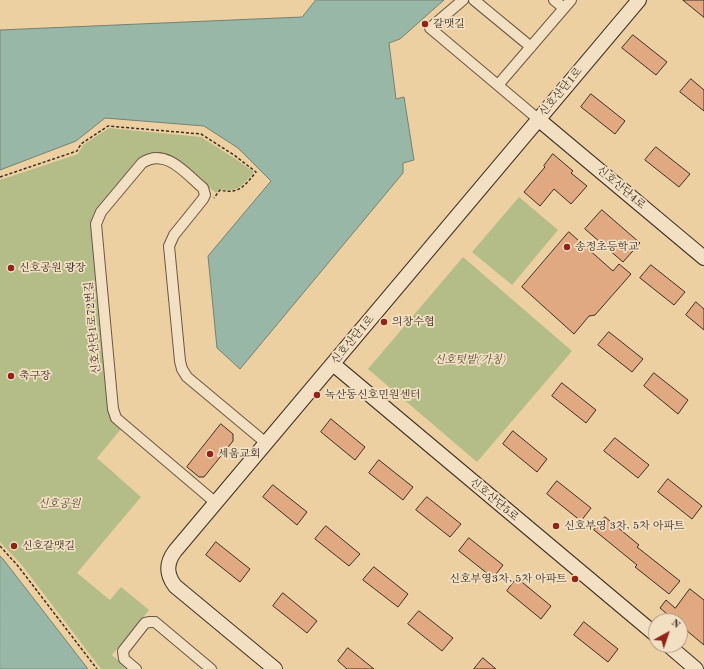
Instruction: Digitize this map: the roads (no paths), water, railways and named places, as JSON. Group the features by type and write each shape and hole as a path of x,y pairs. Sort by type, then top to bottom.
{"main road":[{"name":"신호산단1로","path":"275,669 175,586 169,576 168,569 172,555 639,0"},
{"name":"신호산단4로","path":"538,119 704,258"},
{"name":"신호산단5로","path":"333,364 648,628"},
{"path":"677,653 696,669"}],"street":[{"path":"463,0 430,28 538,119"},
{"path":"474,0 531,47"},
{"path":"554,0 564,8"},
{"path":"498,85 571,0"},
{"name":"신호산단1로72번길","path":"216,503 116,418 113,409 96,224 101,212 142,163 150,159 162,158 172,162 203,188 205,193 204,199 174,235 169,246 182,369 187,377 266,443"},
{"path":"136,669 124,659 123,651 145,623 150,622 155,622 211,669"}],"place":[{"name":"갈맷길","path":"425,24"},
{"name":"송정초등학교","path":"567,247"},
{"name":"신호공원 광장","path":"11,268"},
{"name":"의창수협","path":"384,322"},
{"name":"축구장","path":"11,376"},
{"name":"녹산동신호민원센터","path":"317,395"},
{"name":"세움교회","path":"210,454"},
{"name":"신호부영 3차, 5차 아파트","path":"556,526"},
{"name":"신호갈맷길","path":"14,546"},
{"name":"신호부영3차, 5차 아파트","path":"575,579"}],"park label":[{"name":"신호텃밭(가칭)","path":"470,360"},
{"name":"신호공원","path":"59,504"}]}
